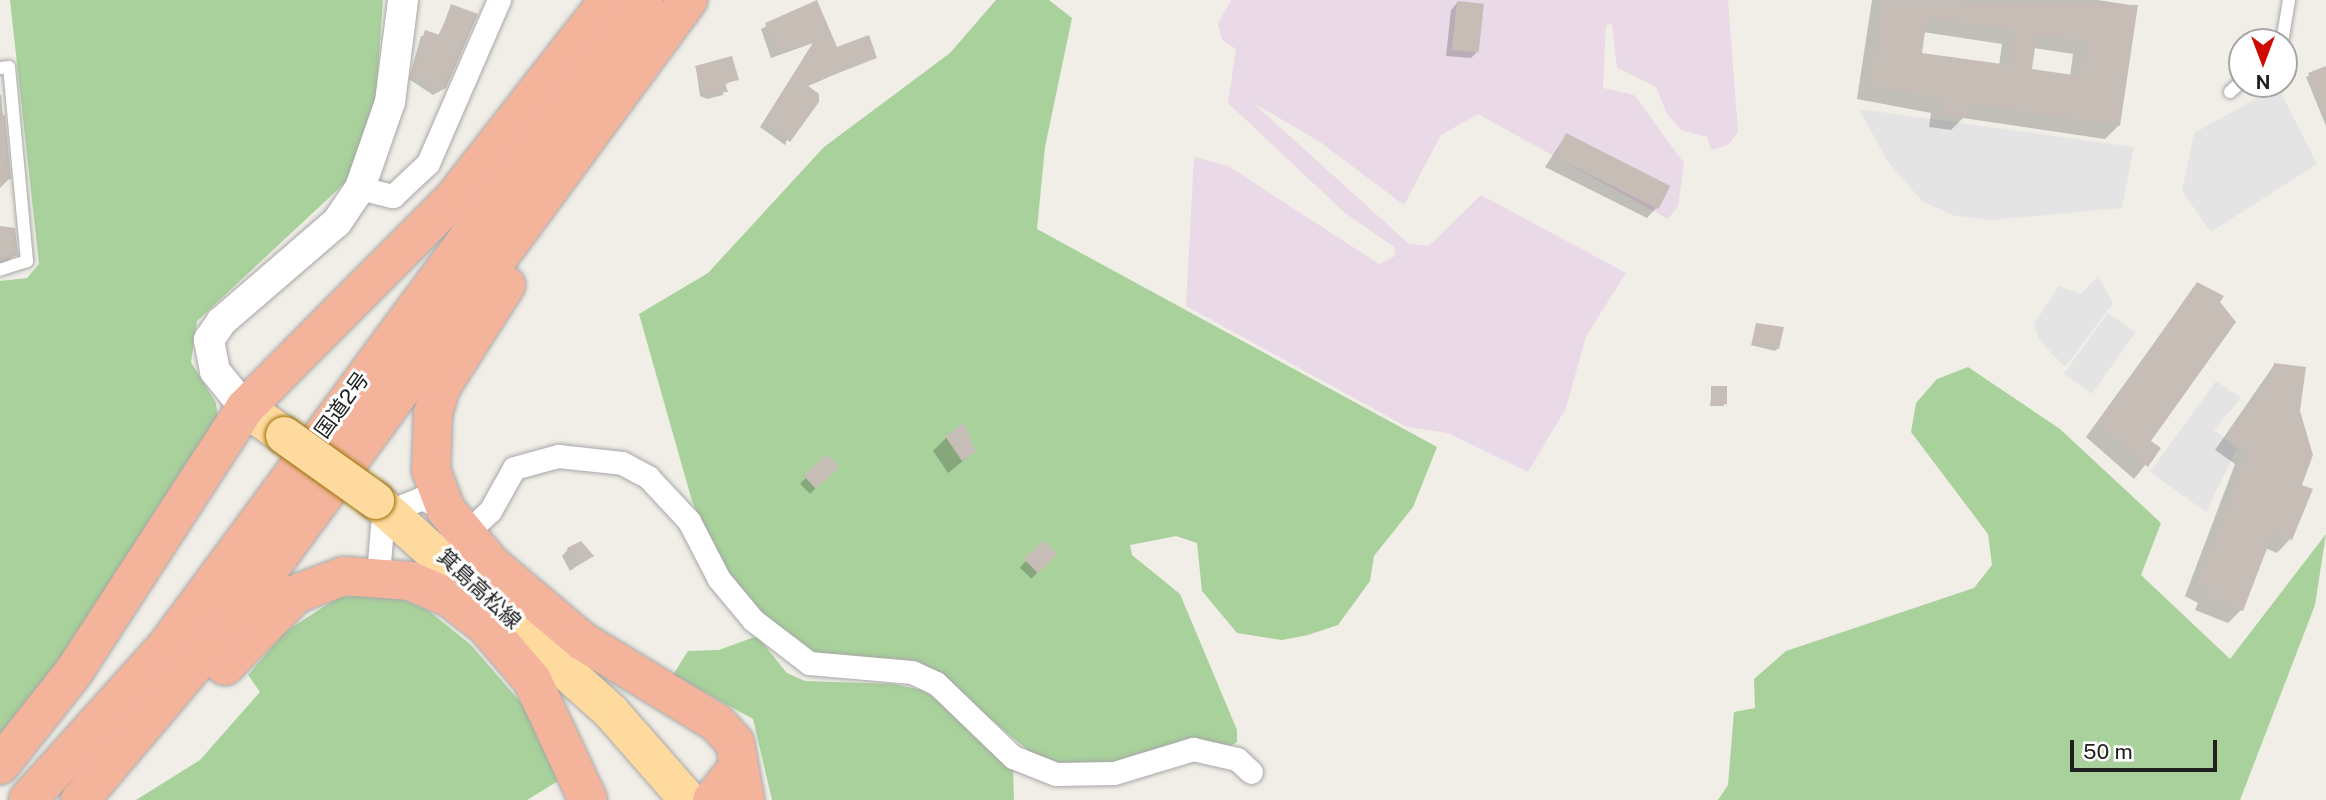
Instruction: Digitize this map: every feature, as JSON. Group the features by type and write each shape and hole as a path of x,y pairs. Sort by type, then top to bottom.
{"highway":[{"path":"0,765 73,673 245,408 446,207 610,0"},
{"name":"国道2号","path":"29,800 166,647 644,0"},
{"name":"国道2号","path":"80,800 232,620 595,120 688,0"},
{"path":"595,120 536,238 441,387 433,414 432,470 455,522 583,641 717,723 735,743 742,783 712,800"},
{"path":"110,800 277,610 319,583 378,575 450,597 485,625 549,707 588,800"}],"main road":[{"name":"箕島高松線","path":"245,408 385,511 611,712 688,800"}],"street":[{"path":"245,408 215,371 209,340 221,322 337,222 360,188 390,102 402,0"},
{"path":"360,188 393,195 428,163 499,0"},
{"path":"378,575 385,511 422,498 455,522 490,511 514,468 558,456 622,463 648,477 689,521 719,579 753,620 809,663 912,672 936,683 1013,757 1056,774 1114,773 1192,749 1237,759 1251,772"}],"lane":[{"path":"2284,28 2289,0"},
{"path":"0,68 9,67 27,261 0,270"}],"shaded area":[{"path":"1231,0 1728,0 1738,132 1728,145 1711,150 1707,137 1681,130 1667,114 1656,87 1617,68 1612,24 1606,25 1603,88 1634,95 1684,163 1678,206 1668,219 1478,114 1441,135 1404,205 1320,142 1252,102 1409,244 1429,246 1481,195 1626,273 1586,336 1566,408 1528,472 1448,433 1407,427 1186,306 1194,157 1228,166 1379,264 1395,256 1394,247 1345,213 1228,103 1236,49 1222,40 1218,24"},
{"path":"2258,98 2284,98 2317,164 2211,232 2182,191 2194,133"},
{"path":"1859,109 2134,147 2122,208 1992,220 1955,216 1922,201 1888,162"},
{"path":"2098,276 2113,303 2065,367 2039,340 2034,324 2059,286 2081,294"},
{"path":"2108,313 2136,333 2091,394 2064,374"},
{"path":"2216,381 2241,398 2214,430 2237,448 2206,512 2150,472"}],"green space":[{"path":"10,0 383,0 376,97 348,180 197,321 191,362 216,403 219,429 0,747 0,281 27,278 39,264"},
{"path":"996,0 1049,0 1072,18 1045,147 1037,229 1437,447 1413,507 1374,556 1370,581 1338,625 1308,635 1282,640 1237,633 1202,591 1197,543 1176,536 1130,545 1132,555 1180,594 1237,730 1237,742 1230,746 1091,768 1042,762 939,676 816,656 760,619 720,564 692,501 639,314 708,273 824,147 950,53"},
{"path":"1968,367 2060,429 2161,523 2141,575 2230,659 2326,534 2315,605 2240,800 1718,800 1728,785 1734,712 1755,708 1754,679 1786,651 1974,588 1992,565 1988,534 1911,432 1916,403 1937,379"},
{"path":"367,594 400,598 429,611 471,645 530,713 563,778 527,800 136,800 200,760 260,692 248,675 285,632 337,598"},
{"path":"757,636 787,673 805,681 894,684 922,690 952,709 1013,770 1014,800 772,800 753,719 673,675 688,651 719,650"}],"building":[{"path":"817,0 837,47 869,35 877,58 807,85 819,94 819,102 790,142 764,122 814,41 776,54 765,23"},
{"path":"1882,0 2138,5 2120,126 1968,104 1966,118 1941,114 1943,100 1869,86","holes":["1927,18 2014,31 2009,65 1922,53","2037,34 2085,41 2080,76 2032,69"]},
{"path":"1457,1 1484,4 1479,53 1452,50"},
{"path":"451,4 478,14 446,88 438,92 411,75 425,30 440,35"},
{"path":"732,56 739,80 725,83 728,92 703,93 695,66"},
{"path":"2326,66 2326,116 2325,116 2308,73"},
{"path":"5,115 11,179 0,181 0,116"},
{"path":"1566,133 1670,186 1658,209 1554,156"},
{"path":"0,226 15,228 18,255 0,261"},
{"path":"2197,282 2224,296 2220,302 2236,322 2151,441 2161,448 2148,467 2098,423"},
{"path":"1756,323 1784,327 1779,349 1752,342"},
{"path":"2274,363 2306,367 2300,411 2313,455 2302,485 2313,489 2292,540 2273,533 2243,611 2207,597 2210,589 2197,583 2248,451 2226,436 2273,374"},
{"path":"1711,386 1727,386 1727,404 1711,404"},
{"path":"964,423 976,452 962,461 945,436"},
{"path":"827,454 839,467 816,489 804,476"},
{"path":"1043,540 1057,554 1038,573 1024,559"},
{"path":"581,541 594,556 577,566 567,548"}]}
